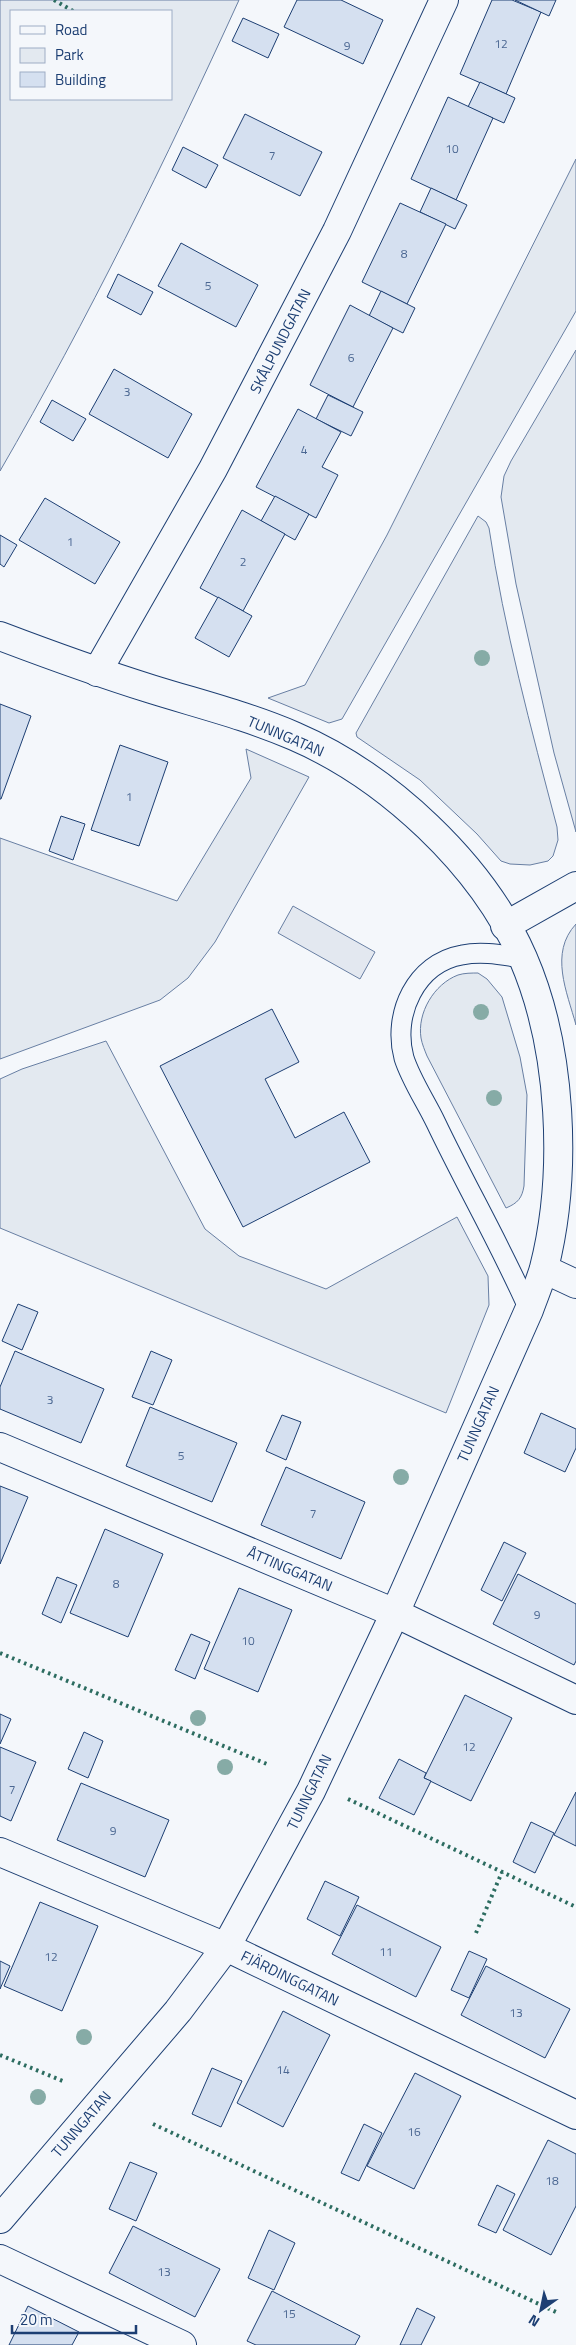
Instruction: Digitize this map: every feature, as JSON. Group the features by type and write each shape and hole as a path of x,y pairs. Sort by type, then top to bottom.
{"street":[{"name":"SKÅLPUNDGATAN","path":"97,672 213,468 333,239 444,0"},
{"name":"TUNNGATAN","path":"0,636 97,672 230,713 294,736 332,756 376,783 420,818 453,852 480,887 505,926 522,958 545,1027 556,1091 558,1141 555,1192 544,1269 529,1310 395,1613 311,1790 226,1947 178,2010 0,2219"},
{"path":"505,926 576,886"},
{"path":"544,1269 576,1284"},
{"name":"ÅTTINGGATAN","path":"0,1447 395,1613 576,1700"},
{"name":"FJÄRDINGGATAN","path":"0,1852 226,1947 576,2115"},
{"path":"0,2258 182,2345"}],"lane":[{"path":"522,958 487,953 462,955 440,962 420,978 408,998 403,1016 401,1040 405,1059 453,1158 505,1256 529,1310"}],"green space":[{"path":"0,0 239,0 125,238 33,414 0,471"},
{"path":"576,159 576,311 342,719 329,723 268,698 305,685 387,535"},
{"path":"576,350 576,832 554,753 516,584 501,497 504,476 511,461"},
{"path":"478,516 486,522 489,528 510,641 557,827 558,840 553,856 548,861 530,865 510,864 501,861 477,834 420,780 357,737 356,733"},
{"path":"246,749 309,777 215,942 188,978 160,1000 0,1059 0,838 177,901 251,778"},
{"path":"576,924 576,1025 562,973 562,960 563,947 568,935"},
{"path":"478,973 487,979 502,997 520,1057 527,1095 524,1186 519,1200 506,1208 427,1056 421,1038 420,1028 425,1009 435,992 449,979 458,975"},
{"path":"106,1041 205,1229 239,1256 326,1289 457,1217 488,1276 489,1305 446,1413 0,1228 0,1079 22,1069"}],"shaded area":[{"path":"293,906 375,952 360,979 278,933"}],"building":[{"path":"297,0 341,0 383,20 363,64 284,27"},
{"path":"492,0 512,0 541,12 506,94 460,74"},
{"path":"515,0 556,0 549,16"},
{"path":"243,18 279,34 268,58 232,41"},
{"path":"480,82 515,98 504,123 468,107"},
{"path":"448,97 493,118 456,200 411,179"},
{"path":"245,114 322,152 300,196 223,158"},
{"path":"183,147 218,165 206,188 172,170"},
{"path":"431,188 467,205 455,229 420,212"},
{"path":"400,203 446,224 407,304 362,282"},
{"path":"181,243 258,285 236,327 158,286"},
{"path":"118,274 153,292 141,315 107,297"},
{"path":"381,291 415,308 403,333 369,316"},
{"path":"350,305 393,328 353,407 310,385"},
{"path":"114,369 192,414 168,458 89,414"},
{"path":"328,395 363,412 351,436 316,419"},
{"path":"52,400 86,419 73,441 40,422"},
{"path":"298,409 341,432 322,467 338,475 316,518 256,487"},
{"path":"275,496 309,514 295,540 261,521"},
{"path":"45,498 120,542 95,584 19,540"},
{"path":"242,510 285,534 243,611 200,588"},
{"path":"0,535 17,545 4,567 0,564"},
{"path":"218,597 252,616 229,657 195,638"},
{"path":"0,704 31,716 1,799 0,799"},
{"path":"120,745 168,762 139,846 91,830"},
{"path":"61,816 85,824 73,860 49,851"},
{"path":"272,1009 299,1062 265,1079 295,1138 344,1112 370,1162 243,1227 160,1066"},
{"path":"18,1304 38,1312 22,1350 2,1341"},
{"path":"15,1351 104,1389 81,1443 0,1409 0,1387"},
{"path":"151,1351 172,1360 153,1405 132,1397"},
{"path":"150,1407 237,1443 212,1502 126,1466"},
{"path":"541,1413 576,1429 576,1448 565,1472 524,1453"},
{"path":"282,1415 301,1422 286,1460 266,1451"},
{"path":"286,1467 365,1502 341,1559 261,1525"},
{"path":"0,1486 28,1497 0,1564"},
{"path":"105,1529 163,1554 128,1637 70,1613"},
{"path":"504,1542 526,1553 502,1601 481,1590"},
{"path":"518,1574 576,1604 576,1661 574,1665 493,1624"},
{"path":"57,1577 77,1585 61,1623 42,1614"},
{"path":"239,1588 292,1610 258,1692 204,1669"},
{"path":"191,1634 210,1642 195,1679 175,1670"},
{"path":"465,1695 512,1718 471,1801 424,1778"},
{"path":"0,1714 11,1719 0,1744"},
{"path":"84,1732 103,1741 88,1778 68,1769"},
{"path":"0,1747 36,1762 11,1821 0,1816"},
{"path":"399,1759 426,1773 424,1778 431,1781 414,1815 379,1798"},
{"path":"81,1783 169,1820 145,1877 57,1840"},
{"path":"576,1792 576,1846 554,1835"},
{"path":"531,1822 554,1833 535,1873 513,1862"},
{"path":"325,1881 359,1897 340,1936 307,1919"},
{"path":"40,1902 98,1926 62,2011 4,1986"},
{"path":"357,1905 441,1947 416,1997 332,1954"},
{"path":"469,1951 487,1959 469,1998 451,1990"},
{"path":"0,1961 10,1966 0,1989"},
{"path":"486,1966 570,2009 545,2058 461,2015"},
{"path":"283,2011 330,2035 283,2127 237,2103"},
{"path":"212,2068 242,2081 221,2127 192,2114"},
{"path":"415,2073 461,2096 414,2189 367,2166"},
{"path":"364,2124 382,2133 359,2181 341,2173"},
{"path":"548,2140 576,2154 576,2206 551,2255 503,2230"},
{"path":"130,2162 157,2173 136,2221 109,2209"},
{"path":"497,2185 515,2194 496,2233 478,2225"},
{"path":"133,2226 220,2269 195,2317 109,2273"},
{"path":"269,2230 295,2243 274,2290 248,2278"},
{"path":"272,2291 360,2336 355,2345 256,2345 247,2341"},
{"path":"28,2306 79,2332 72,2345 9,2345"},
{"path":"417,2308 435,2317 421,2345 400,2345"}],"hedge":[{"path":"54,0 71,10"},
{"path":"0,1653 267,1764"},
{"path":"348,1799 576,1907"},
{"path":"476,1933 502,1872"},
{"path":"0,2055 65,2082"},
{"path":"153,2124 556,2312"}]}
